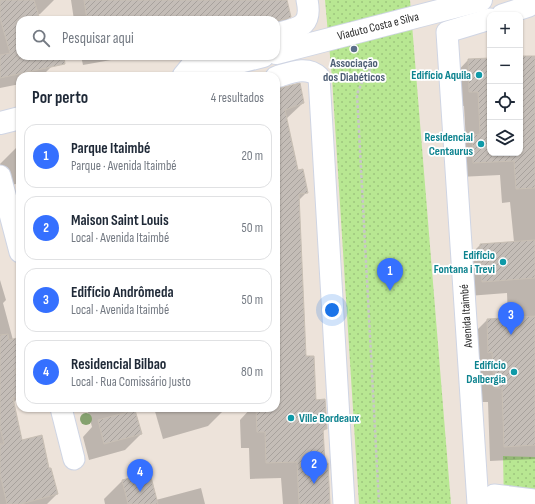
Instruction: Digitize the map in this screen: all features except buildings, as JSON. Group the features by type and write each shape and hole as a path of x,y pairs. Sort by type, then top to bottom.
{"street":[{"name":"Viaduto Costa e Silva","path":"280,52 481,0"},
{"path":"511,12 529,6 535,0"},
{"path":"280,33 302,27 307,10"},
{"name":"Avenida Itaimbé","path":"486,499 447,32 487,20"},
{"path":"187,72 196,60"},
{"path":"200,72 248,60"},
{"path":"280,76 302,70 314,72 319,77 344,504"},
{"path":"0,123 16,119"},
{"path":"0,176 16,237"},
{"path":"62,412 74,459"},
{"path":"486,499 535,500"}],"path":[{"path":"370,69 368,76 363,80 357,94 379,504"}],"green space":[{"path":"325,0 410,0 451,504 359,504 332,78"},
{"path":"503,456 535,457 535,504 504,504"}],"place":[{"name":"Associação dos Diabéticos","path":"354,49"},
{"name":"Edifício Aquila","path":"479,75"},
{"name":"Residencial Centaurus","path":"481,144"},
{"name":"Edifício Fontana i Trevi","path":"503,262"},
{"name":"Parque Itaimbé","path":"390,291"},
{"name":"Edifício Andrômeda","path":"511,335"},
{"name":"Edifício Dalbergia","path":"514,372"},
{"name":"Ville Bordeaux","path":"291,418"},
{"name":"Maison Saint Louis","path":"314,484"},
{"name":"Residencial Bilbao","path":"140,492"}]}
